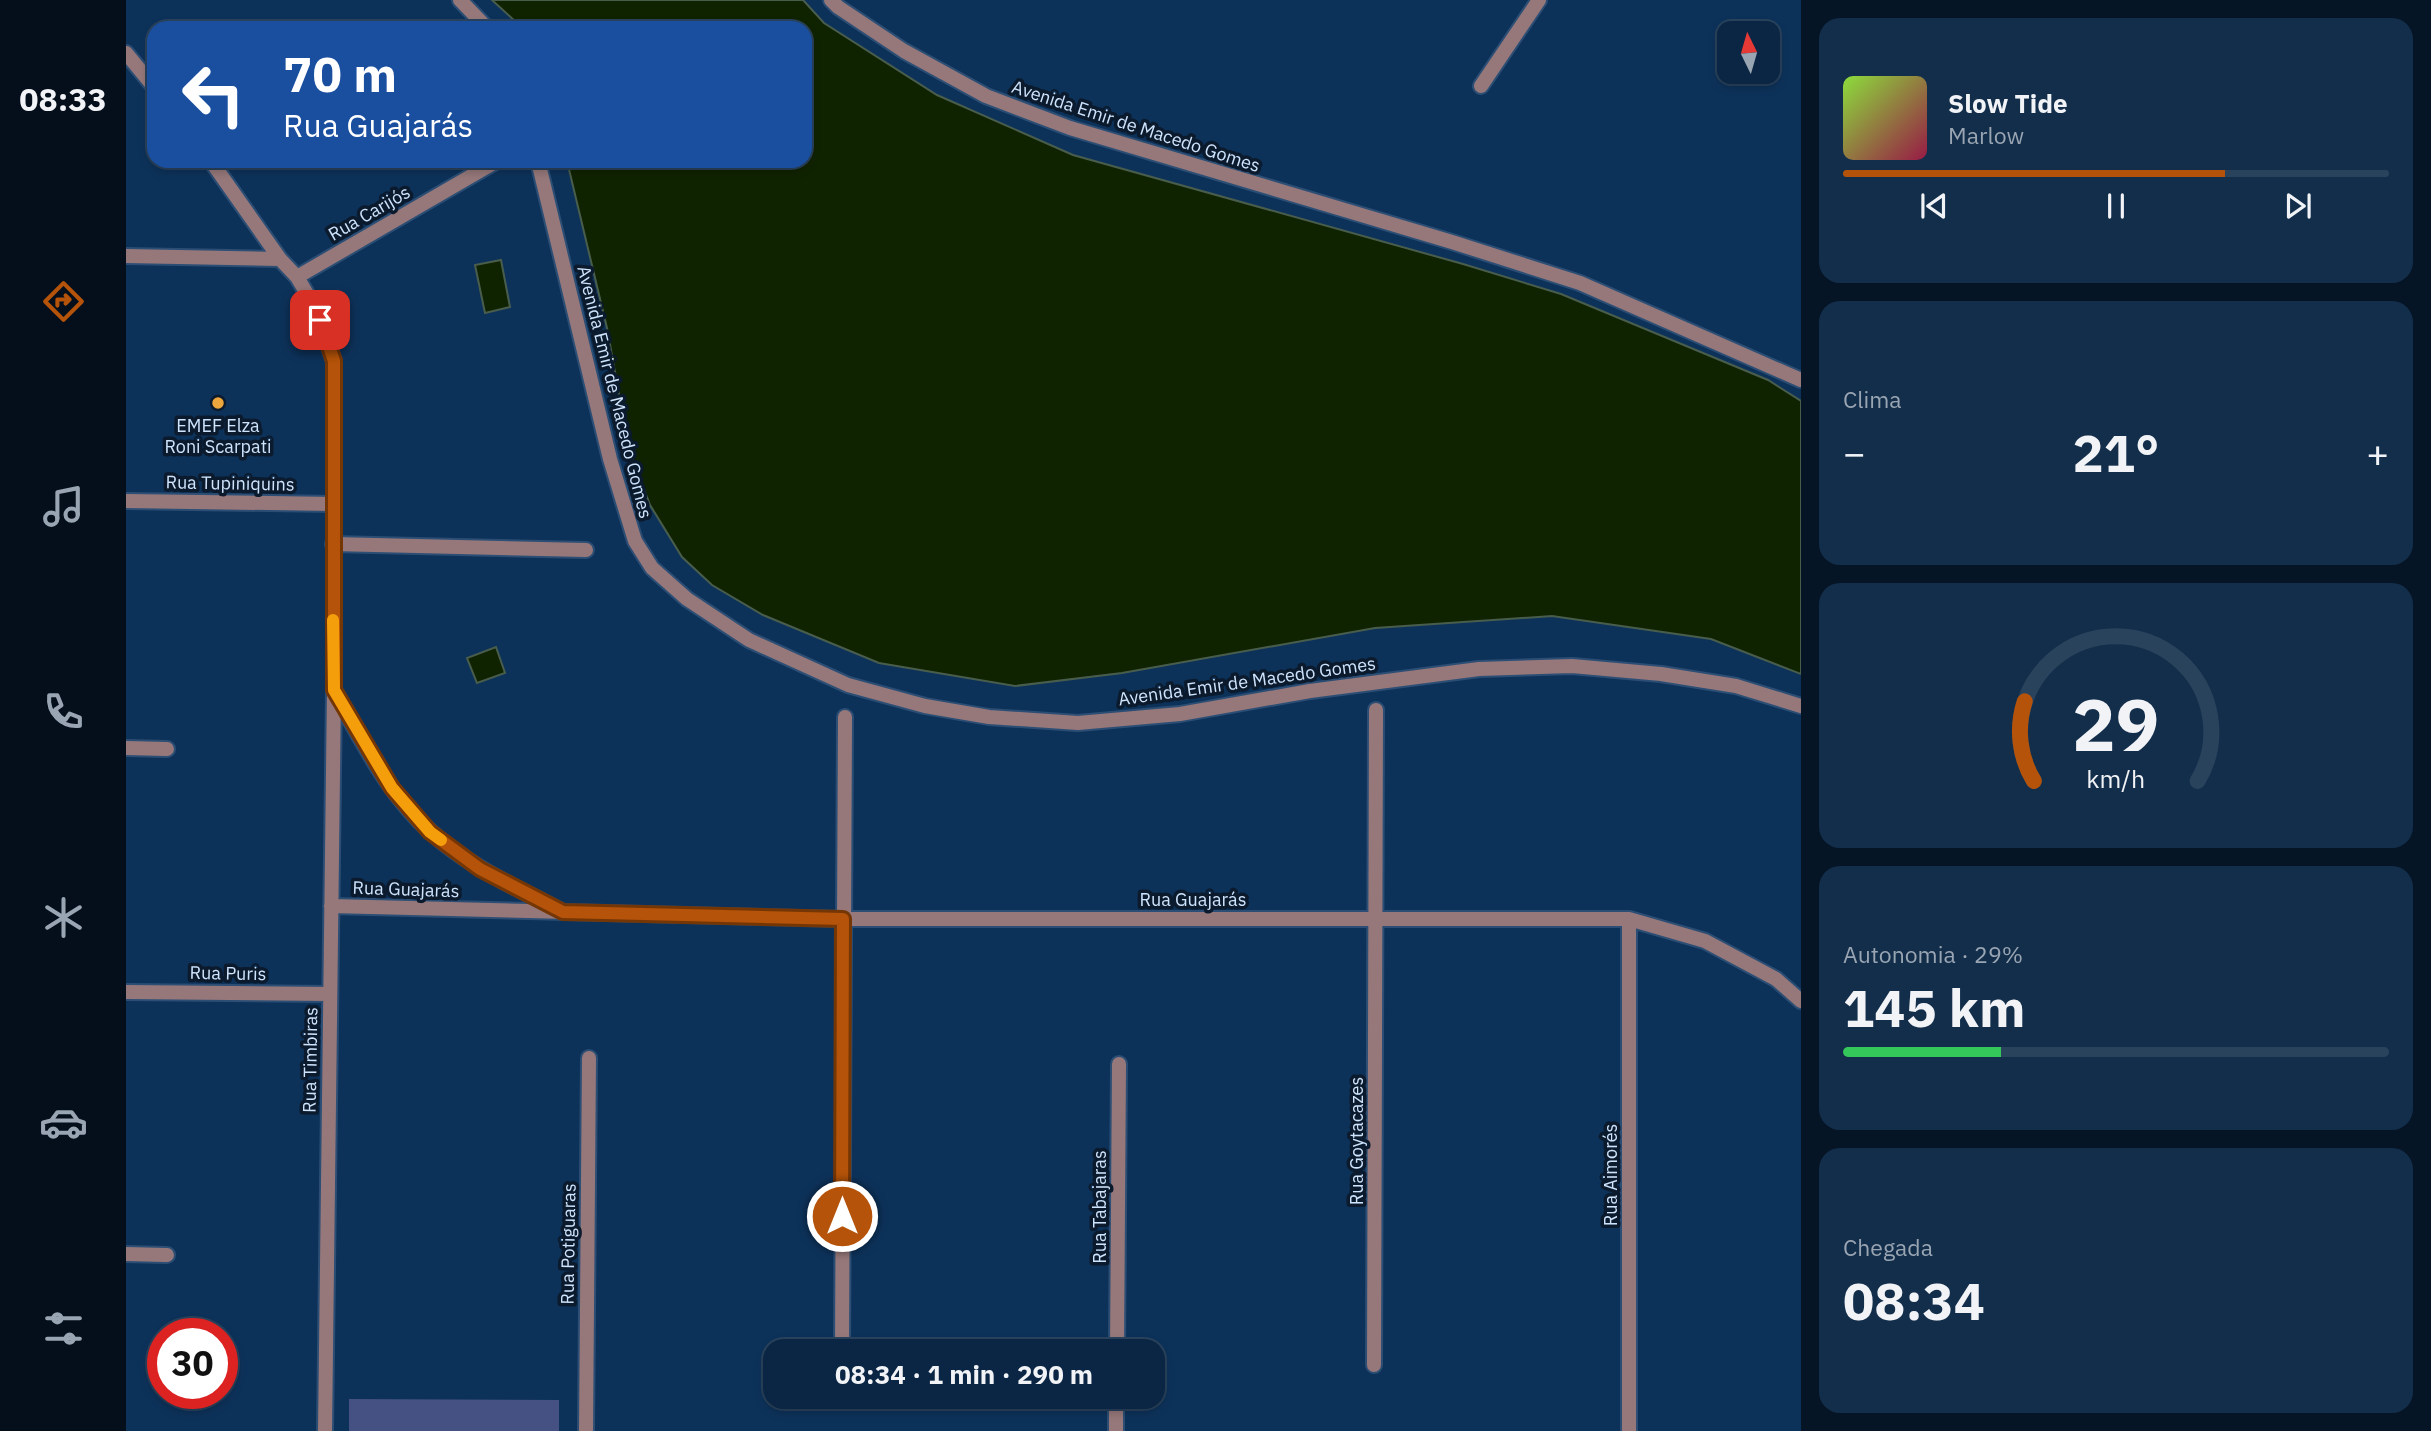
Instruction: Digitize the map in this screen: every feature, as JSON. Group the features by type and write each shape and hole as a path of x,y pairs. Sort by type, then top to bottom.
{"street":[{"path":"460,0 480,21"},
{"name":"Avenida Emir de Macedo Gomes","path":"831,0 904,51 986,96 1070,128 1580,283 1801,380"},
{"path":"1482,86 1539,0"},
{"path":"126,53 147,78"},
{"path":"216,168 281,259 297,276 327,336 334,361 334,690"},
{"name":"Rua Carijós","path":"297,276 485,168"},
{"name":"Avenida Emir de Macedo Gomes","path":"540,168 610,459 635,541 652,568 687,599 749,640 848,685 925,706 976,715 1078,723 1180,714 1310,691 1479,669 1572,666 1661,674 1735,686 1801,706"},
{"path":"126,257 281,259"},
{"name":"Rua Tupiniquins","path":"126,501 334,504"},
{"path":"333,544 586,550"},
{"name":"Rua Timbiras","path":"325,1431 334,690"},
{"name":"Rua Guajarás","path":"334,690 392,788 430,832 480,869 563,912"},
{"name":"Rua Goytacazes","path":"1374,1365 1376,710"},
{"path":"842,1339 845,717"},
{"path":"126,748 167,749"},
{"name":"Rua Guajarás","path":"331,906 843,919 1629,919 1705,941 1776,979 1801,1001"},
{"name":"Rua Aimorés","path":"1629,919 1629,1431"},
{"name":"Rua Puris","path":"126,992 330,994"},
{"name":"Rua Potiguaras","path":"586,1431 589,1058"},
{"name":"Rua Tabajaras","path":"1116,1339 1119,1064"},
{"path":"126,1254 167,1255"},
{"path":"1116,1409 1116,1431"}],"shaded area":[{"path":"492,0 803,0 824,23 937,95 1073,155 1561,294 1768,380 1801,401 1801,674 1711,639 1552,616 1375,628 1122,673 1015,686 879,663 763,615 712,585 682,557 650,505 629,449 607,328 569,168 812,168 812,21 515,21"},
{"path":"501,260 510,307 485,313 475,265"},
{"path":"496,647 505,673 477,683 467,658"}],"building":[{"path":"349,1399 559,1400 559,1431 349,1431"}],"slow traffic":[{"path":"333,620 334,690 392,788 430,832 441,840"}],"place":[{"name":"EMEF Elza Roni Scarpati","path":"218,403"}],"route":[{"path":"320,320 334,361 334,690 365,746 392,788 430,832 480,869 563,912 843,919 842,1216"}]}
